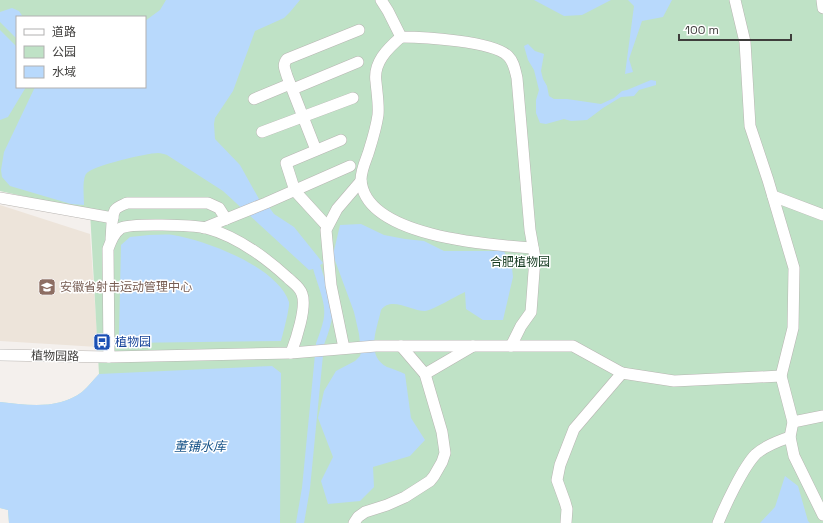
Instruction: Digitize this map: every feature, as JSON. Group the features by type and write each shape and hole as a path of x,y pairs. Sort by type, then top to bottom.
{"street":[{"path":"381,0 401,36"},
{"path":"735,0 745,42 750,126 773,196 794,268 793,328 781,376 793,422 790,437 794,456 823,514"},
{"path":"822,0 823,8"},
{"path":"316,150 284,63 287,59 359,30"},
{"path":"511,346 531,312 535,258 530,230 515,68 512,60 504,52 485,46 440,39 401,36 386,50 378,65 375,80 378,114 374,136 361,173 363,189 370,202 394,221 412,229 466,241 500,246 533,248"},
{"path":"254,99 292,87 358,62"},
{"path":"262,132 353,98"},
{"path":"327,226 295,191 286,163 341,140"},
{"path":"204,228 266,204 350,166"},
{"path":"344,348 331,285 326,235 327,226 338,209 361,181"},
{"path":"773,196 823,215"},
{"path":"0,198 113,218"},
{"path":"110,357 108,248 111,239 115,210 119,206 127,203 208,203 219,208 231,217"},
{"path":"230,237 228,229 231,217"},
{"path":"111,239 120,230 129,226 204,228 230,237 262,256 273,264 298,288 302,294 303,305 297,338 297,353"},
{"name":"植物园路","path":"0,354 110,357 297,353 376,346 573,346 622,373"},
{"path":"354,523 358,517 365,512 405,497 430,481 438,471 445,453 442,432 425,374 402,346"},
{"path":"425,374 474,346"},
{"path":"566,523 565,502 557,480 563,458 574,429 622,373 683,381 781,376"},
{"path":"793,422 823,416"},
{"path":"718,523 745,470 756,454 776,442 790,437"}],"shaded area":[{"name":"安徽省射击运动管理中心","path":"0,205 90,234 98,347 0,341"}],"green space":[{"name":"合肥植物园","path":"0,0 823,0 823,523 9,523 8,510 0,508 0,402 42,405 63,402 82,392 99,374 90,211 0,191"}],"water":[{"path":"166,0 300,0 284,18 255,31 233,91 215,118 214,124 215,139 240,165 259,199 266,203 274,214 294,227 323,263 317,268 309,270 223,191 164,154 158,153 132,158 98,167 90,171 86,174 84,180 84,205 71,204 10,186 2,177 1,170 4,152 35,88 146,88 146,20 160,10"},
{"path":"534,0 611,0 582,15 564,16"},
{"path":"628,0 672,0 663,17 642,21 629,59 633,72 625,74 634,6"},
{"path":"12,8 19,11 22,16 16,16 16,38 0,22 0,12"},
{"path":"0,30 16,46 16,88 25,88 8,117 0,120"},
{"path":"528,44 535,51 544,54 541,71 549,96 554,99 567,99 601,104 614,98 622,91 651,80 656,81 656,85 639,90 634,96 621,97 587,120 571,121 564,119 546,124 540,123 536,113 536,100 539,90 534,70 528,60 524,46"},
{"path":"361,224 384,235 424,241 444,251 504,251 512,268 513,277 503,320 483,320 466,309 465,292 425,311 396,304 385,306 381,310 374,341 376,356 380,362 387,367 405,374 411,418 425,440 410,456 373,467 374,487 360,501 328,504 321,481 333,457 318,418 324,391 336,371 355,361 360,356 361,352 354,312 333,255 340,225"},
{"path":"173,235 204,243 240,258 271,278 282,289 289,302 281,341 124,343 119,335 121,245 130,237"},
{"name":"董铺水库","path":"272,366 281,373 280,523 9,523 8,510 0,508 0,402 42,405 63,402 82,392 99,374"},
{"path":"785,476 798,486 808,521 810,523 760,523 775,507"}],"waterway":[{"path":"317,268 328,305 327,324 320,344"},
{"path":"300,523 306,488 319,355"}],"place":[{"name":"安徽省射击运动管理中心","path":"47,287"},
{"name":"植物园","path":"102,342"}]}
